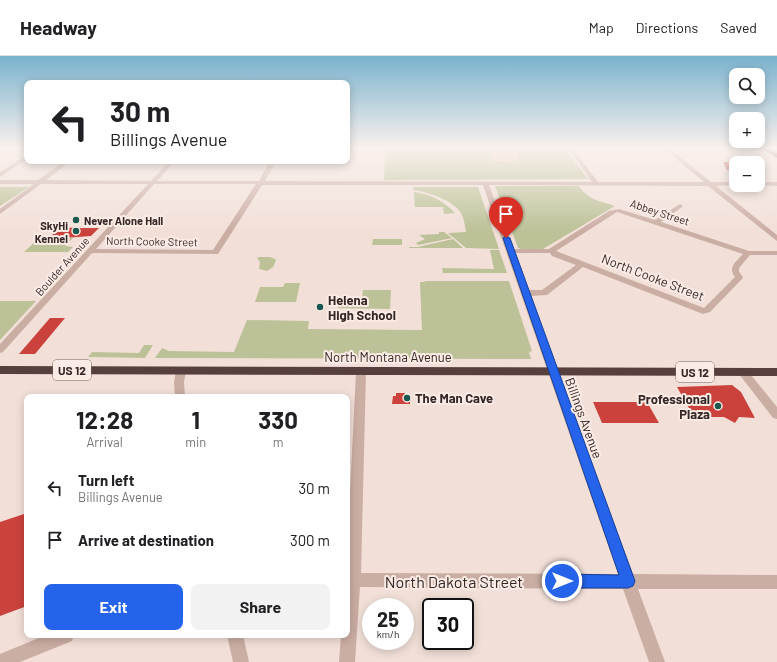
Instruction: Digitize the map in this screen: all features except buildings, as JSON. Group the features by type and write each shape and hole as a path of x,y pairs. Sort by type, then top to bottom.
{"highway":[{"name":"North Montana Avenue","path":"0,370 777,372"}],"street":[{"path":"0,212 47,176"},
{"name":"Boulder Avenue","path":"0,350 158,176"},
{"path":"261,182 264,176"},
{"path":"591,176 597,184"},
{"path":"701,176 777,239"},
{"path":"0,182 729,184"},
{"name":"North Cooke Street","path":"90,251 214,252 254,190 261,182"},
{"name":"Billings Avenue","path":"486,184 657,662"},
{"path":"765,184 777,184"},
{"path":"657,222 680,206"},
{"name":"Abbey Street","path":"552,251 614,210 657,222 748,253"},
{"name":"North Cooke Street","path":"511,251 552,251 555,254 699,310 707,310 739,277 734,272 735,268 748,253"},
{"path":"748,253 777,253"},
{"path":"525,294 544,294 582,264"},
{"path":"180,394 179,382 181,371"},
{"path":"350,580 361,372"},
{"path":"743,372 777,415"},
{"name":"North Dakota Street","path":"350,580 777,582"},
{"path":"0,662 59,638"},
{"path":"235,638 241,662"},
{"path":"347,662 348,638"}],"green space":[{"path":"384,176 586,176 588,179 384,180"},
{"path":"495,186 579,186 590,197 615,206 543,249 521,249 518,248"},
{"path":"0,187 29,187 0,206"},
{"path":"413,187 478,187 499,249 466,248 448,233 466,232 463,217 457,208 440,197 413,190"},
{"path":"414,192 426,194 436,199 455,213 444,214 443,207 415,207"},
{"path":"439,232 444,232 452,238 418,245 416,243 425,239 419,235 439,234"},
{"path":"67,235 65,238 73,238 65,246 73,247 68,252 24,252 38,239 49,239 53,236"},
{"path":"373,239 402,239 402,245 372,245"},
{"path":"453,239 463,248 409,248 409,247 418,247"},
{"path":"490,250 499,250 507,273 443,273 442,268 494,269"},
{"path":"270,257 276,260 273,267 267,271 259,269 260,262 257,258"},
{"path":"509,281 532,351 529,352 531,359 155,358 162,348 169,351 234,352 247,320 309,321 308,329 422,330 420,282"},
{"path":"285,283 300,283 296,302 255,302 260,287 283,287"},
{"path":"363,290 391,290 390,309 338,308 339,298 362,298"},
{"path":"0,301 36,301 0,340"},
{"path":"144,345 153,345 145,358 88,357 92,352 139,353"}],"place":[{"name":"Never Alone Hall","path":"76,220"},
{"name":"SkyHi Kennel","path":"76,231"},
{"name":"Helena High School","path":"320,307"},
{"name":"The Man Cave","path":"407,398"},
{"name":"Professional Plaza","path":"718,406"}],"route":[{"path":"506,238 628,581 562,581"}]}
